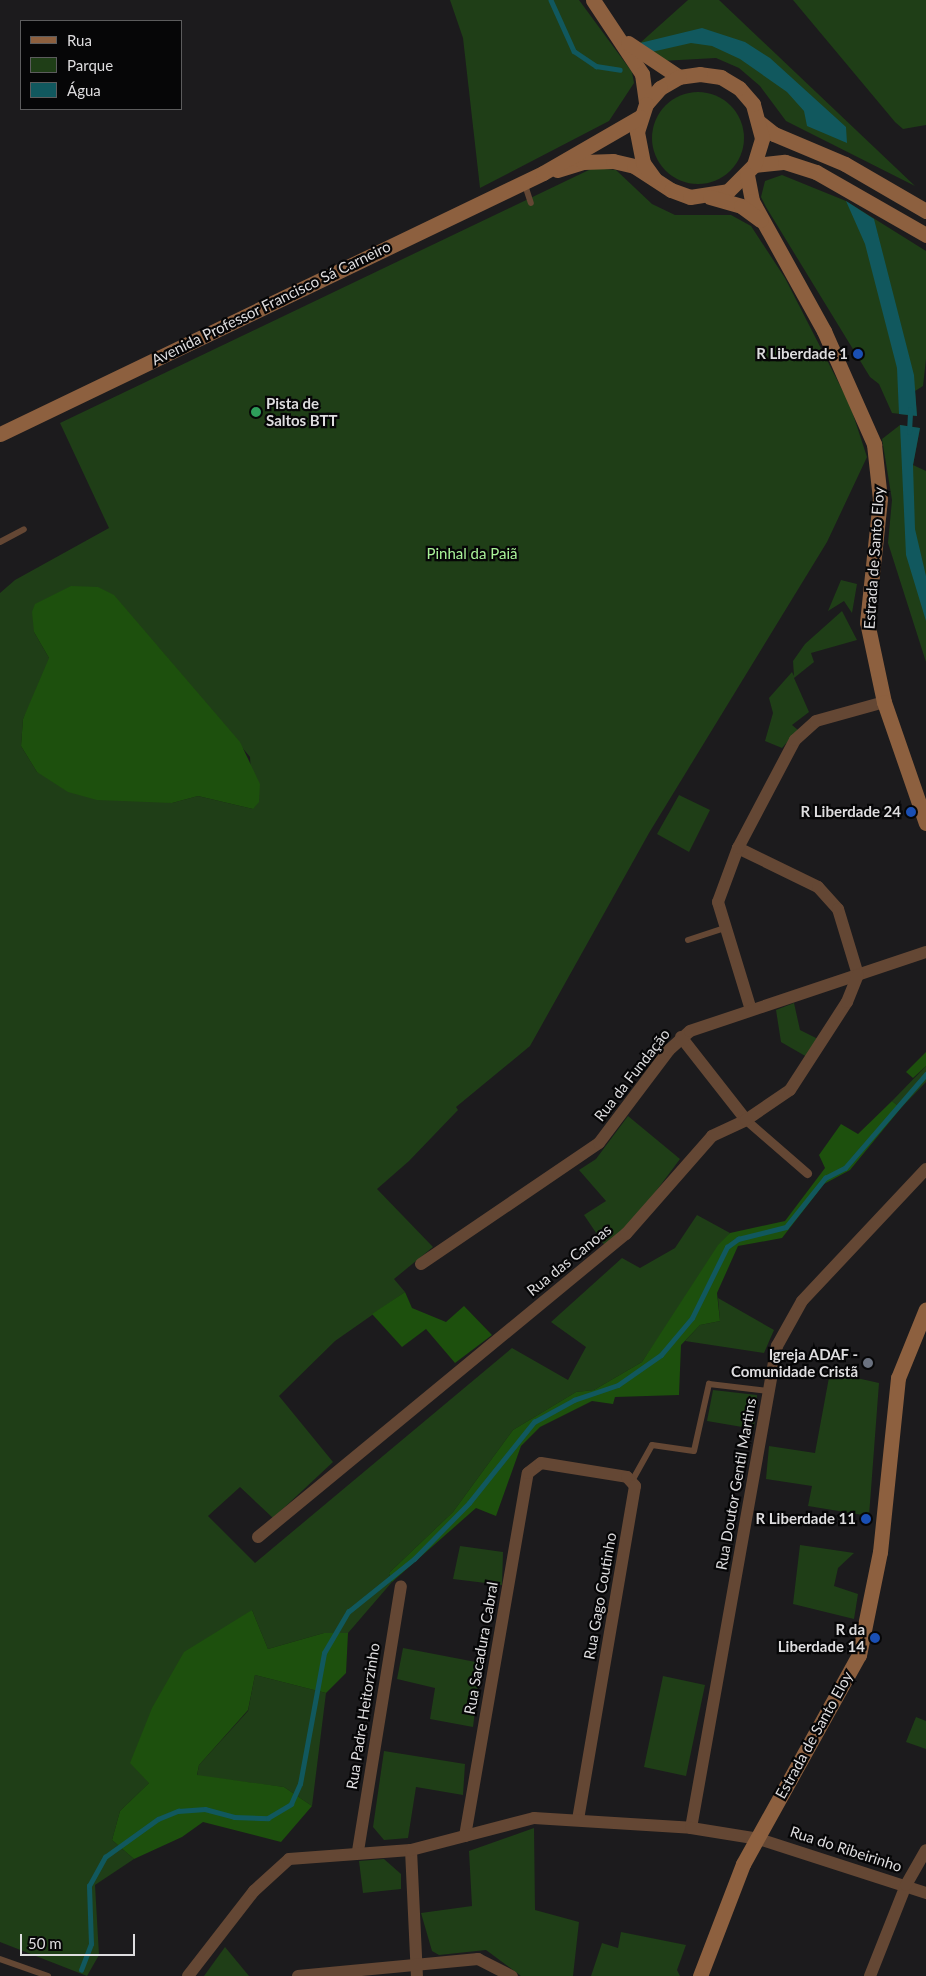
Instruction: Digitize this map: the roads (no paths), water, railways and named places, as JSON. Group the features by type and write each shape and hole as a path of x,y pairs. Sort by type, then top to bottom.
{"main road":[{"path":"592,0 617,34 642,74 643,110 638,147 654,178"},
{"path":"617,34 643,56 679,77"},
{"path":"543,173 643,110 660,88 679,77 720,77 739,88 753,104 760,123 751,170"},
{"path":"760,123 774,134 845,164 926,211"},
{"path":"543,173 583,162 613,161 634,166 671,190 710,197 728,191 751,170 785,162 816,172 926,235"},
{"name":"Estrada de Santo Eloy","path":"751,170 763,222 824,331 874,444 880,499 867,622 884,702 926,823"},
{"name":"Avenida Professor Francisco Sá Carneiro","path":"0,434 543,173"},
{"name":"Estrada de Santo Eloy","path":"710,197 741,206 763,222"},
{"name":"Estrada de Santo Eloy","path":"700,1976 756,1838 859,1655 880,1552 898,1378 926,1309"}],"street":[{"path":"751,1010 718,902 738,848 795,740 816,721 884,702"},
{"path":"738,848 818,887 838,909 858,975"},
{"name":"Rua da Fundação","path":"421,1264 599,1143 681,1037 751,1010 926,952"},
{"name":"Rua das Canoas","path":"258,1536 626,1234 712,1136 746,1120 790,1090 847,1002 858,975"},
{"path":"681,1037 746,1120 807,1173"},
{"name":"Rua Doutor Gentil Martins","path":"691,1828 777,1346 793,1312 926,1169"},
{"name":"Rua Sacadura Cabral","path":"465,1836 532,1468 548,1463 632,1481"},
{"name":"Rua Gago Coutinho","path":"578,1819 635,1486 632,1481"},
{"name":"Rua Padre Heitorzinho","path":"358,1851 401,1586"},
{"name":"Rua do Ribeirinho","path":"188,1976 254,1891 282,1864 296,1856 358,1851 411,1850 528,1819 578,1819 691,1828 756,1838 926,1893"},
{"path":"411,1850 417,1971"},
{"path":"870,1976 906,1885 926,1850"},
{"path":"298,1976 417,1971 478,1959 512,1976"}],"lane":[{"path":"524,182 532,203"},
{"path":"0,542 24,529"},
{"path":"688,940 725,928"},
{"path":"632,1481 652,1445 694,1451 709,1384 769,1391"},
{"path":"0,1959 48,1976"}],"water":[{"path":"702,28 745,42 770,58 846,127 847,143 807,126 804,111 787,92 740,59 712,46 691,43 647,53 640,43"},
{"path":"846,201 874,219 914,375 917,416 899,414 897,368 865,244"},
{"path":"900,425 920,428 913,465 915,529 926,576 926,621 906,555"}],"waterway":[{"path":"551,0 574,51 596,66 620,70"},
{"path":"909,432 910,410"},
{"path":"81,1970 91,1944 89,1886 105,1857 158,1819 178,1811 205,1809 234,1817 268,1818 291,1804 300,1784 324,1653 348,1612 414,1559 469,1503 534,1422 574,1400 618,1385 661,1355 692,1318 727,1247 738,1239 786,1227 825,1178 845,1168 926,1074"}],"place":[{"name":"R Liberdade 1","path":"858,354"},
{"name":"Pista de Saltos BTT","path":"256,412"},
{"name":"R Liberdade 24","path":"911,812"},
{"name":"Igreja ADAF - Comunidade Cristã","path":"868,1363"},
{"name":"R Liberdade 11","path":"866,1519"},
{"name":"R da Liberdade 14","path":"875,1638"}],"park label":[{"name":"Pinhal da Paiã","path":"472,554"}]}
